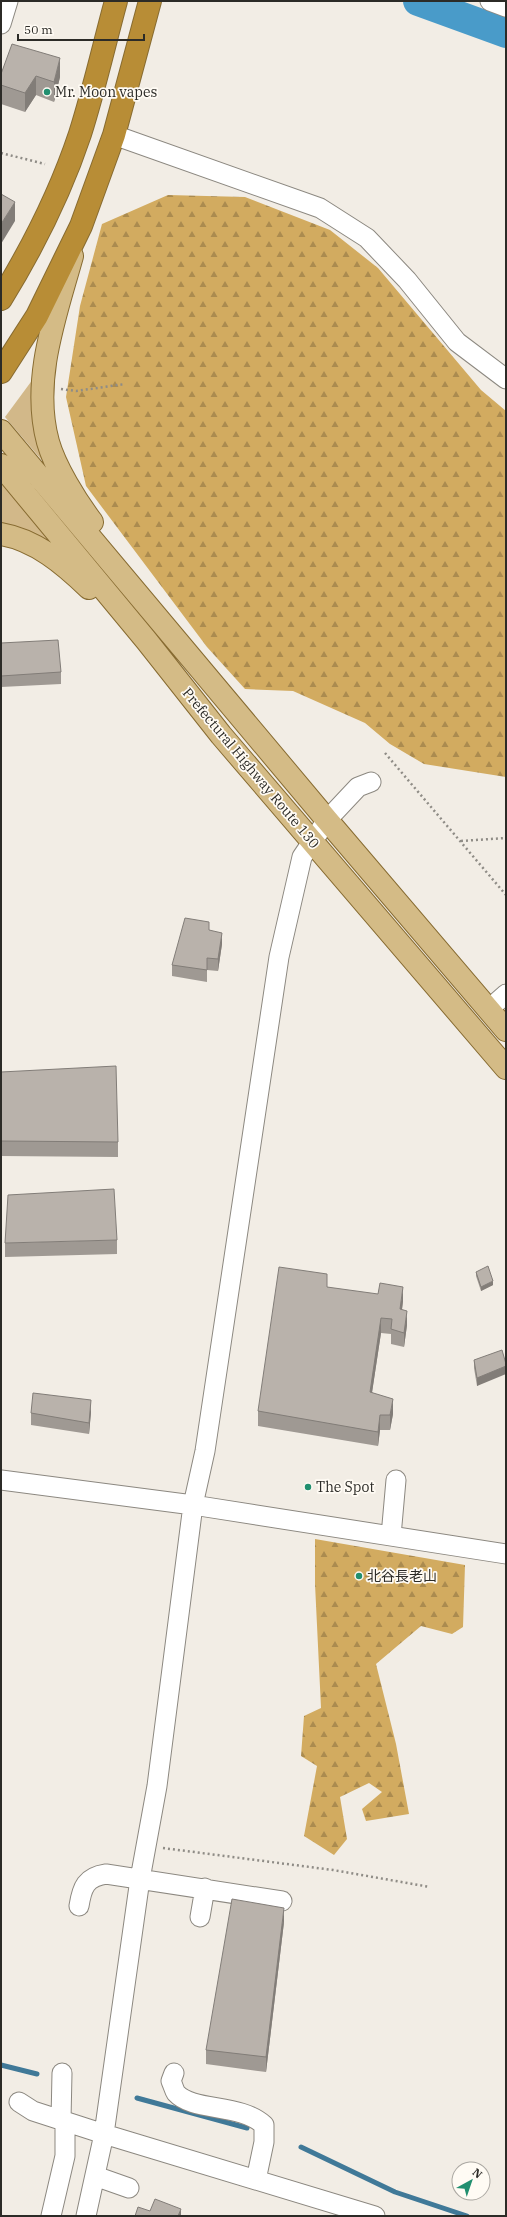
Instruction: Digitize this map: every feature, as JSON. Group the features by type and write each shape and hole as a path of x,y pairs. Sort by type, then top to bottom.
{"highway":[{"path":"1,299 24,261 47,214 80,134 116,1"},
{"path":"1,372 37,316 81,226 114,134 150,1"}],"main road":[{"path":"81,226 48,344 42,410 48,442 60,470 90,518 145,590 172,634"},
{"name":"Prefectural Highway Route 130","path":"1,431 327,820 506,1030"},
{"name":"Prefectural Highway Route 130","path":"1,465 146,640 221,735 506,1068"},
{"path":"1,534 35,547 68,568 146,640"}],"street":[{"path":"1,24 8,1"},
{"path":"490,1 506,7"},
{"path":"114,134 320,208 367,238 407,280 457,342 506,379"},
{"path":"86,2216 104,2134 140,1879 157,1786 193,1505 205,1451 278,956 302,857 327,820 358,787 371,782"},
{"path":"489,1009 506,994"},
{"path":"1,1480 193,1505 506,1554"},
{"path":"391,1536 396,1480"},
{"path":"79,1906 81,1894 86,1884 95,1876 106,1874 282,1901"},
{"path":"200,1917 204,1888"},
{"path":"51,2216 65,2156 62,2072"},
{"path":"174,2072 171,2081 176,2093 188,2102 236,2110 256,2117 264,2124 264,2142 256,2180"},
{"path":"19,2102 33,2111 63,2121 365,2215"},
{"path":"95,2176 129,2188"}],"path":[{"path":"1,153 45,164"},
{"path":"56,388 76,391 126,384"},
{"path":"385,753 506,895"},
{"path":"461,842 506,838"},
{"path":"159,1848 334,1870 430,1887"}],"shaded area":[{"path":"36,375 51,471 5,417"},
{"path":"1,480 60,549 1,527"}],"green space":[{"path":"168,195 245,197 330,230 378,268 481,390 506,411 506,777 424,764 390,744 365,723 293,691 245,689 207,647 86,486 66,397 80,306 102,224"},
{"path":"315,1539 465,1565 463,1627 452,1634 421,1626 376,1664 396,1744 409,1814 366,1821 362,1809 382,1792 369,1783 340,1797 347,1839 334,1855 304,1836 317,1766 301,1756 304,1716 321,1708 315,1584"}],"building":[{"path":"12,44 60,58 54,82 36,76 25,93 1,85 1,74"},
{"path":"1,194 15,202 1,224"},
{"path":"58,640 61,672 1,676 1,643"},
{"path":"185,918 209,922 209,930 222,933 218,959 207,958 207,970 172,965"},
{"path":"116,1066 118,1142 1,1141 1,1072"},
{"path":"114,1189 117,1240 5,1243 8,1195"},
{"path":"488,1266 493,1281 481,1287 476,1272"},
{"path":"279,1267 327,1274 327,1287 378,1294 380,1283 403,1287 400,1309 407,1311 404,1333 391,1329 392,1319 381,1318 370,1392 393,1399 390,1415 380,1415 378,1432 258,1411"},
{"path":"502,1350 506,1366 477,1378 474,1360"},
{"path":"33,1393 91,1400 89,1423 31,1413"},
{"path":"232,1899 284,1908 266,2057 206,2050"},
{"path":"155,2199 181,2209 178,2216 135,2216 138,2207 150,2211"}],"waterway":[{"path":"418,1 506,33"},
{"path":"1,2065 37,2074"},
{"path":"137,2098 247,2128"},
{"path":"301,2147 395,2192 467,2216"}],"place":[{"name":"Mr. Moon vapes","path":"47,92"},
{"name":"The Spot","path":"308,1487"},
{"name":"北谷長老山","path":"359,1576"}]}
